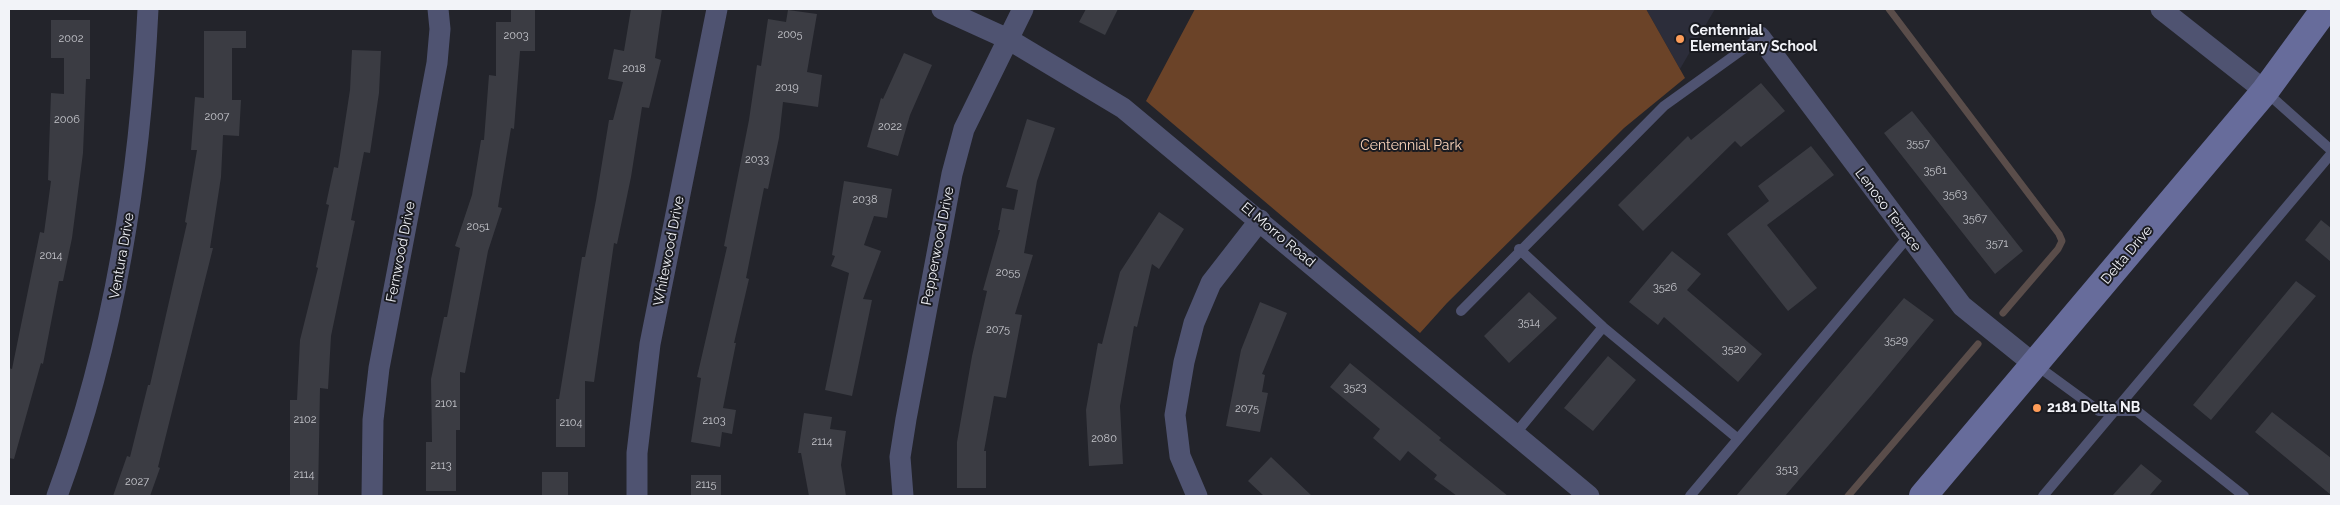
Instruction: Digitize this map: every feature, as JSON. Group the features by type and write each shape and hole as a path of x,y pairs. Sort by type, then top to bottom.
{"main road":[{"name":"Delta Drive","path":"1923,496 2036,365 2265,91 2325,9"}],"street":[{"name":"Ventura Drive","path":"57,496 93,386 114,299 130,209 141,123 148,9"},
{"name":"Fernwood Drive","path":"372,496 373,420 379,368 437,63 440,29 438,9"},
{"name":"Whitewood Drive","path":"637,496 638,443 650,344 717,9"},
{"name":"El Morro Road","path":"942,9 1008,38 1123,108 1260,220 1589,496"},
{"name":"Pepperwood Drive","path":"903,496 900,457 952,174 964,129 1023,9"},
{"path":"2162,9 2265,91"},
{"name":"Lenoso Terrace","path":"1760,38 1908,237 1962,306 2036,365"},
{"path":"1197,496 1180,456 1175,415 1184,362 1194,323 1211,283 1260,220"}],"lane":[{"path":"1461,310 1664,106 1760,38"},
{"path":"2265,91 2331,150"},
{"path":"2044,496 2331,154"},
{"path":"1690,496 1908,237"},
{"path":"1519,250 1603,327 1737,438"},
{"path":"1516,434 1603,327"},
{"path":"2036,365 2098,411 2137,411 2244,496"}],"shaded area":[{"name":"Centennial Elementary School","path":"1646,9 1715,9 1680,69"}],"green space":[{"name":"Centennial Park","path":"1195,9 1646,9 1685,78 1624,128 1447,303 1420,333 1146,101"}],"building":[{"path":"511,9 535,9 535,51 520,51 514,129 511,128 498,207 502,208 488,251 465,373 460,372 460,430 456,430 456,491 426,491 426,442 432,442 431,379 444,317 447,317 460,248 455,246 472,195 481,140 484,140 489,75 496,76 496,22 511,22"},
{"path":"631,9 662,9 655,58 661,60 649,108 642,107 631,177 617,244 614,243 594,382 585,381 585,447 556,447 556,399 559,399 582,257 585,257 609,120 613,120 623,82 608,79 614,49 624,51"},
{"path":"1086,9 1118,9 1105,35 1079,22"},
{"path":"788,10 817,14 807,72 822,75 818,107 783,102 779,138 768,189 764,188 746,278 749,279 734,343 736,343 723,408 736,410 732,434 722,432 720,447 691,442 701,378 697,377 727,247 724,246 749,120 757,65 761,66 768,19 786,22"},
{"path":"51,20 90,20 90,79 86,79 83,153 72,238 63,281 59,281 43,364 41,363 14,459 9,458 9,368 12,369 40,232 44,233 51,181 48,180 51,93 64,94 64,58 51,58"},
{"path":"204,31 246,31 246,48 232,48 232,100 241,100 239,136 223,135 221,177 210,248 213,248 158,467 160,468 150,496 113,496 127,456 130,457 148,385 150,385 187,223 185,222 197,150 191,150 195,97 204,98"},
{"path":"352,50 381,51 379,93 370,153 364,152 351,220 355,221 331,336 328,389 320,388 318,496 290,496 290,400 297,400 300,340 318,268 316,267 329,205 326,204 334,167 338,168 350,90"},
{"path":"904,53 932,65 910,115 898,156 867,147 881,98 883,99"},
{"path":"1761,83 1785,111 1741,147 1735,141 1643,231 1618,205 1688,136 1691,140"},
{"path":"1912,111 2023,251 1995,274 1884,133"},
{"path":"1027,119 1055,128 1037,181 1024,253 1033,255 1015,314 1022,315 1006,398 994,396 984,451 986,451 986,488 957,488 957,442 972,356 987,291 983,290 1000,230 998,230 1002,208 1014,210 1018,190 1006,187"},
{"path":"1811,146 1834,175 1767,225 1817,288 1788,311 1727,234 1769,201 1758,186"},
{"path":"844,181 892,189 887,218 874,216 864,245 881,251 863,299 872,300 852,396 825,390 849,273 831,266 835,256 832,255"},
{"path":"1159,212 1184,229 1159,269 1152,264 1137,327 1134,326 1120,406 1123,464 1089,466 1086,410 1098,343 1102,344 1120,272"},
{"path":"2321,220 2331,228 2331,262 2305,240"},
{"path":"1672,251 1701,274 1687,290 1762,354 1738,382 1664,317 1658,325 1629,302"},
{"path":"2296,281 2316,296 2211,420 2193,405"},
{"path":"1529,292 1557,318 1509,363 1484,336"},
{"path":"1904,298 1934,320 1871,396 1785,496 1736,496"},
{"path":"1260,302 1287,313 1262,374 1265,375 1262,392 1268,393 1260,432 1226,426 1241,350"},
{"path":"1608,356 1636,380 1593,431 1564,408"},
{"path":"1350,363 1441,438 1439,440 1508,496 1457,496 1434,479 1437,475 1408,451 1400,461 1373,438 1380,429 1330,387"},
{"path":"2272,412 2331,458 2331,495 2255,432"},
{"path":"804,413 832,417 830,429 846,431 841,465 846,496 809,496 801,453 798,453"},
{"path":"1271,457 1312,496 1264,496 1248,481"},
{"path":"2141,464 2162,481 2149,496 2112,496"},
{"path":"542,472 568,472 568,496 542,496"},
{"path":"691,475 721,475 721,496 691,496"}],"waterway":[{"path":"1889,9 2059,234 2062,241 2058,249 2003,313"},
{"path":"1848,496 1978,344"}],"place":[{"name":"Centennial Elementary School","path":"1680,39"},
{"name":"2181 Delta NB","path":"2037,408"}]}
